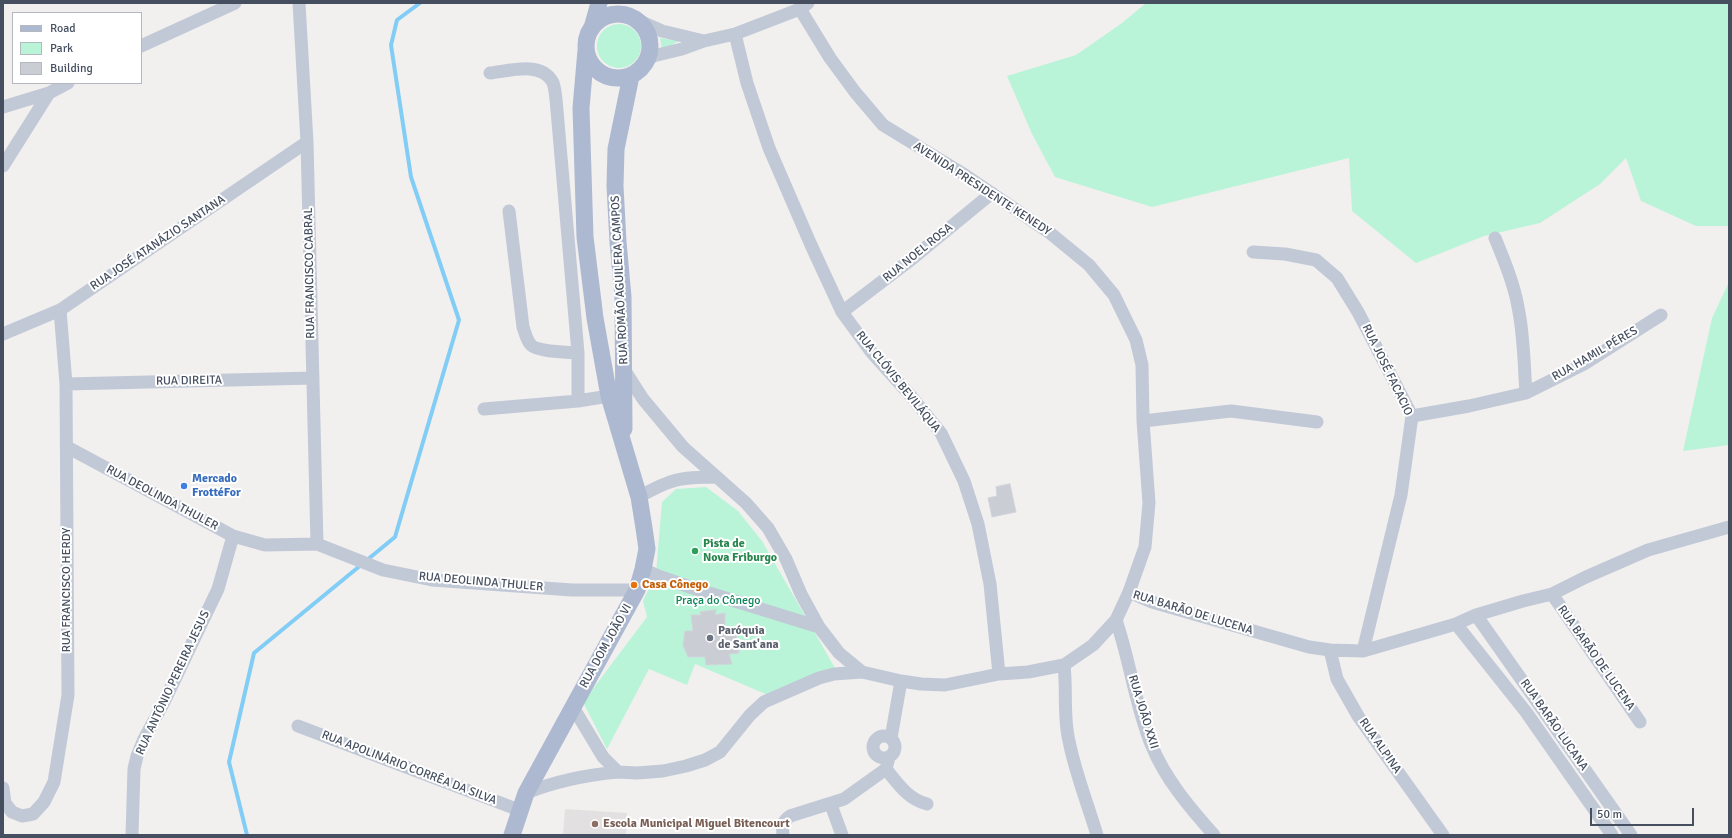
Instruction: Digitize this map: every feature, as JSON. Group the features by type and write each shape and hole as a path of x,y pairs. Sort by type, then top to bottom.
{"main road":[{"path":"592,28 600,20 610,15 630,13 646,30 651,43 649,56 642,68 631,76 624,78 611,78 599,72 590,62 586,50 587,38 592,28 599,3"},
{"name":"RUA ROMÃO AGUILERA CAMPOS","path":"586,50 581,108 586,237 595,318 609,396 624,446"},
{"name":"RUA ROMÃO AGUILERA CAMPOS","path":"624,446 625,371 623,297 615,186 616,149 631,76"},
{"name":"RUA DOM JOÃO VI","path":"512,835 526,792 637,590 643,569 646,549 638,497 624,446"}],"street":[{"path":"142,46 235,3"},
{"name":"RUA FRANCISCO CABRAL","path":"299,3 307,142 317,544"},
{"path":"649,56 682,49 704,41 735,34 804,6"},
{"name":"AVENIDA PRESIDENTE KENEDY","path":"804,6 834,64 883,125 992,193 1056,238 1089,266 1114,295 1136,340 1142,365 1143,421 1149,503 1146,547 1129,592"},
{"path":"630,13 662,31 704,41"},
{"name":"RUA CLÓVIS BEVILÁQUA","path":"735,34 747,83 769,148 810,244 842,312 872,353 941,433 964,481 978,524 990,584 999,674"},
{"path":"490,73 535,69 546,73 553,82 556,99 578,354 578,401"},
{"path":"3,107 49,92 66,84"},
{"path":"3,166 49,92"},
{"name":"RUA JOSÉ ATANÁZIO SANTANA","path":"3,334 60,310 307,142"},
{"name":"RUA NOEL ROSA","path":"842,312 913,258 992,193"},
{"path":"509,211 523,327 527,337 531,345 540,349 578,354"},
{"path":"1495,238 1506,266 1518,307 1523,338 1526,393"},
{"name":"RUA JOSÉ FACACIO","path":"1252,252 1285,254 1316,260 1337,278 1358,312 1412,416 1400,495 1363,651"},
{"name":"RUA FRANCISCO HERDY","path":"3,788 6,803 12,812 22,816 33,814 44,802 54,782 68,695 66,384 60,310"},
{"name":"RUA HAMIL PÉRES","path":"1412,416 1469,406 1526,393 1584,364 1660,315"},
{"path":"625,371 643,399 683,447 746,503 768,528 786,559 801,594 819,627 839,653 862,672"},
{"name":"RUA DIREITA","path":"66,384 313,378"},
{"path":"484,409 578,401 609,396"},
{"path":"1143,421 1231,411 1317,422"},
{"name":"RUA DEOLINDA THULER","path":"67,446 233,536 265,545 317,544 342,552 383,570 432,580 572,590 637,590"},
{"path":"638,497 674,479 690,477 716,477"},
{"name":"RUA BARÃO DE LUCENA","path":"862,672 901,681 945,685 999,674 1034,671 1064,665 1093,645 1116,620 1129,592 1152,602 1207,619 1309,647 1330,650 1363,651 1456,624 1476,615 1552,594 1586,577 1648,550 1729,527"},
{"name":"RUA ANTÔNIO PEREIRA JESUS","path":"132,835 134,769 137,756 218,590 233,536"},
{"path":"643,569 686,586 819,627"},
{"name":"RUA BARÃO DE LUCENA","path":"1552,594 1640,722"},
{"name":"RUA BARÃO LUCANA","path":"1476,615 1631,835"},
{"name":"RUA JOÃO XXII","path":"1116,620 1125,645 1136,697 1152,746 1172,782 1214,835"},
{"name":"RUA BARÃO LUCANA","path":"1456,624 1526,712 1612,835"},
{"name":"RUA ALPINA","path":"1330,650 1337,680 1354,710 1443,835"},
{"path":"1064,665 1066,722 1069,742 1097,835"},
{"path":"526,792 544,785 590,774 663,771 704,760 720,752 750,715 764,702 819,678 834,674 862,672"},
{"path":"891,738 901,681"},
{"path":"573,707 603,757 618,772"},
{"name":"RUA APOLINÁRIO CORRÊA DA SILVA","path":"298,726 520,810"},
{"path":"783,835 782,826 785,820 790,816 844,800 887,763 894,752 895,744 891,738 884,735 876,738 873,745 875,753 887,763 907,795 916,801 927,804"},
{"path":"831,805 842,835"}],"shaded area":[{"name":"Escola Municipal Miguel Bitencourt","path":"565,809 627,813 626,835 563,835"}],"green space":[{"path":"1146,3 1729,3 1729,226 1696,226 1641,201 1626,158 1600,184 1540,223 1484,236 1416,263 1352,211 1349,158 1152,207 1055,177 1032,134 1007,76 1076,55 1122,23"},
{"path":"619,24 631,28 637,34 641,46 637,58 631,64 619,68 607,64 601,58 597,46 601,34 607,28"},
{"path":"660,38 679,41 662,50"},
{"path":"1729,282 1729,445 1683,451 1712,318"},
{"name":"Praça do Cônego","path":"706,487 738,511 762,541 835,668 768,695 695,664 687,685 649,669 607,749 583,702 647,617 643,601 656,573 662,502 676,489"}],"building":[{"path":"1010,484 1016,512 992,517 988,498 997,496 996,487"},
{"name":"Paróquia de Sant'ana","path":"716,610 715,615 725,613 725,630 735,629 739,653 729,654 732,664 706,665 705,657 688,657 683,645 685,631 693,631 691,615 701,615 700,612"}],"waterway":[{"path":"247,835 229,762 254,653 395,537 459,320 411,177 391,45 397,20 420,3"}],"place":[{"name":"Mercado FrottéFor","path":"184,486"},
{"name":"Pista de Nova Friburgo","path":"695,551"},
{"name":"Casa Cônego","path":"634,585"},
{"name":"Paróquia de Sant'ana","path":"710,638"},
{"name":"Escola Municipal Miguel Bitencourt","path":"595,824"}]}
